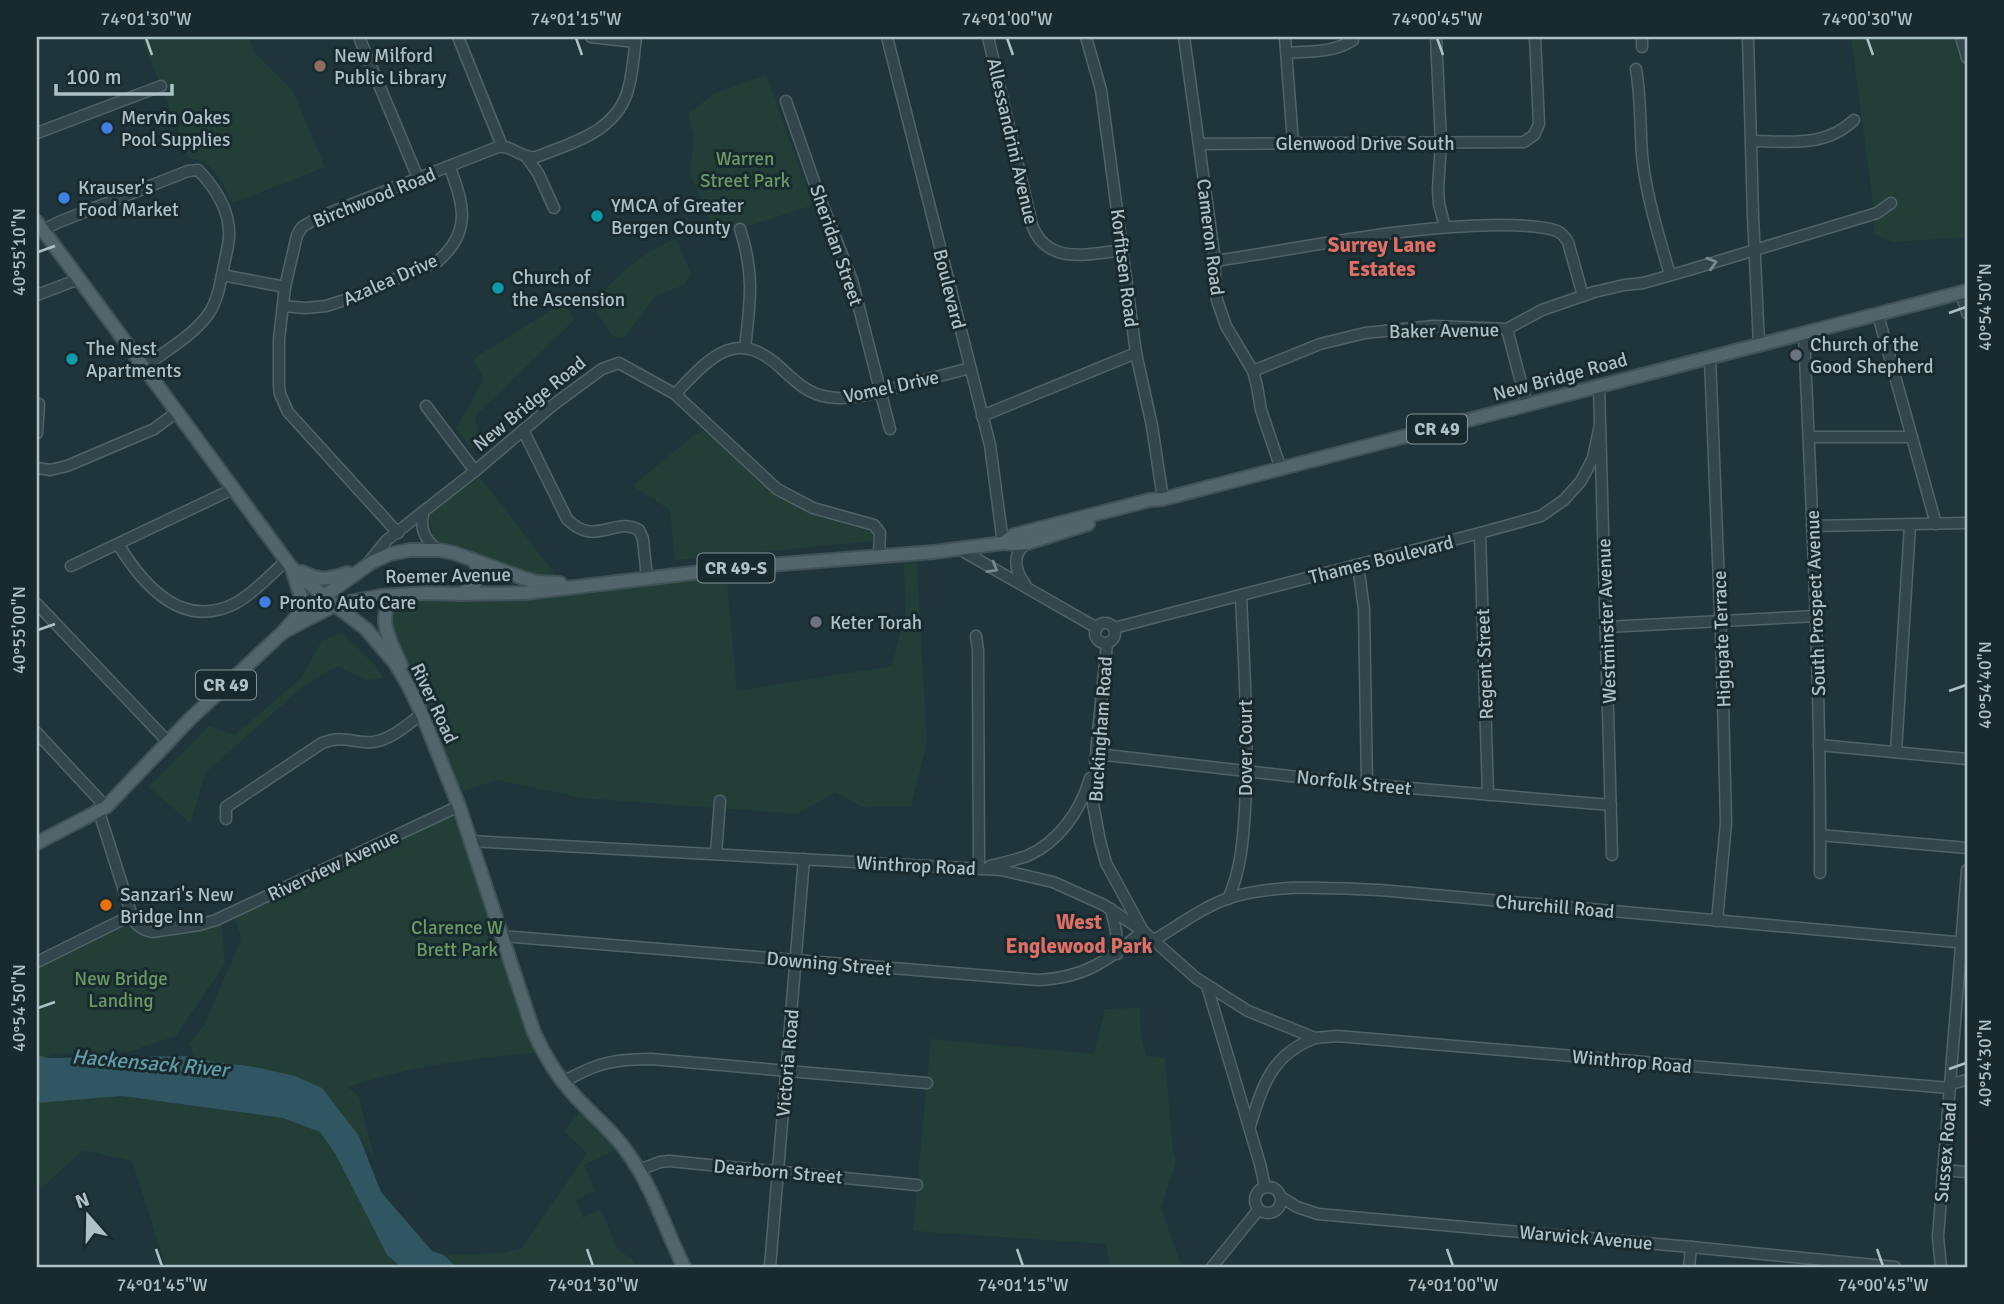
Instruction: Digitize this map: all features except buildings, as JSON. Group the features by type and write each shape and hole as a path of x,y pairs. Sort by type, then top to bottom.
{"main road":[{"name":"River Road","path":"40,226 289,564 323,596 354,619 395,663 422,715 458,806 533,1030 562,1082 615,1136 639,1170 684,1267"},
{"name":"New Bridge Road","path":"1003,543 1014,535 1281,469 1964,292"},
{"name":"New Bridge Road","path":"959,549 1003,543 1027,543 1163,499"},
{"name":"Roemer Avenue","path":"363,567 400,552 425,549 474,560 536,582 620,581"},
{"name":"Roemer Avenue","path":"283,632 335,605 380,596 536,592 743,567 959,549"},
{"path":"460,594 471,589 477,579 474,560"},
{"path":"289,564 317,579 327,580 363,567"},
{"path":"289,564 300,591 298,615"},
{"name":"New Bridge Road","path":"37,843 103,809 189,720 298,615 363,567"},
{"path":"408,685 384,618 398,598 426,593"}],"street":[{"path":"359,37 418,178"},
{"path":"458,37 502,146 527,158 538,173 554,208"},
{"path":"527,158 598,131 617,114 624,102 629,88 636,39 591,37"},
{"name":"Boulevard","path":"887,37 994,468 1003,543"},
{"name":"Allessandrini Avenue","path":"988,37 1034,232 1045,246 1068,255 1123,250"},
{"name":"Korfitsen Road","path":"1086,37 1101,90 1136,353 1152,426 1163,499"},
{"name":"Cameron Road","path":"1184,37 1215,261 1217,300 1226,326 1253,371 1261,410 1281,469"},
{"path":"1285,37 1293,143"},
{"path":"1436,37 1441,143 1438,188 1445,227"},
{"name":"Glenwood Drive South","path":"1199,144 1518,143 1531,139 1539,124 1535,37"},
{"path":"1748,37 1759,344"},
{"path":"1961,37 1967,58"},
{"path":"1287,53 1333,50 1353,40"},
{"path":"1636,69 1644,169 1670,275"},
{"path":"37,134 161,86"},
{"name":"Sheridan Street","path":"786,101 848,268 890,429"},
{"path":"1751,141 1819,140 1839,131 1854,120"},
{"name":"Birchwood Road","path":"398,533 288,412 279,394 279,339 285,287 294,244 302,227 318,217 502,146"},
{"name":"Azalea Drive","path":"283,306 305,309 326,306 438,261 457,239 463,218 461,198 449,166"},
{"path":"40,226 58,222 188,171 198,170 204,176 226,214 229,236 215,302 199,326 144,367"},
{"name":"Baker Avenue","path":"1253,371 1320,344 1365,333 1434,326 1507,328 1542,310 1583,296 1643,283 1755,250 1877,213 1891,203"},
{"path":"1215,261 1445,227 1517,226 1559,232 1568,242 1583,296"},
{"path":"675,394 707,361 727,351 745,348 751,288 748,257 740,229"},
{"path":"222,275 285,287"},
{"path":"37,295 79,279"},
{"path":"1964,292 1967,313"},
{"path":"1878,315 1936,524"},
{"path":"1507,328 1527,405"},
{"name":"South Prospect Avenue","path":"1804,334 1816,617 1819,873"},
{"name":"Vomel Drive","path":"745,348 771,360 797,383 817,394 846,398 970,368"},
{"path":"982,416 1136,353"},
{"name":"Highgate Terrace","path":"1710,357 1726,823 1717,921"},
{"name":"New Bridge Road","path":"363,567 387,540 423,514 523,430 595,374 619,363 675,394 777,489 813,508 874,525 880,533 879,555"},
{"name":"Westminster Avenue","path":"1599,386 1612,855"},
{"path":"37,433 38,404"},
{"path":"426,406 475,471"},
{"path":"37,468 50,470 67,466 154,429 177,412"},
{"name":"Thames Boulevard","path":"1114,628 1529,520 1553,509 1573,491 1587,471 1597,444 1599,429"},
{"path":"523,430 567,519 573,525 589,533 629,526 639,530 643,539 647,578"},
{"path":"1809,438 1912,437"},
{"path":"71,566 233,489"},
{"path":"423,514 421,522 425,536 430,544 439,550"},
{"path":"1812,526 1967,523"},
{"path":"1896,752 1910,524"},
{"name":"Regent Street","path":"1480,533 1488,795"},
{"path":"1027,543 1018,551 1016,560 1018,573 1027,588"},
{"path":"118,544 136,572 160,597 181,608 192,610 213,610 235,603 289,564"},
{"name":"Buckingham Road","path":"959,549 1097,628"},
{"path":"1358,565 1364,609 1367,784"},
{"name":"Dover Court","path":"1228,899 1243,847 1247,771 1241,595"},
{"path":"37,604 169,743"},
{"path":"1606,627 1816,617"},
{"path":"1104,624 1114,628 1114,639 1103,643 1097,639 1097,628 1104,624"},
{"path":"976,636 981,868 1025,856 1057,836 1082,800 1097,754"},
{"name":"Buckingham Road","path":"1107,643 1093,804 1106,863 1143,931"},
{"path":"226,818 226,807 323,743 339,738 378,741 422,715"},
{"path":"37,733 103,809 132,915 37,962"},
{"path":"1819,745 1967,759"},
{"name":"Norfolk Street","path":"1097,754 1367,784 1611,805"},
{"path":"716,854 720,802"},
{"name":"Riverview Avenue","path":"132,915 136,925 152,932 187,928 216,920 458,806"},
{"path":"1820,835 1967,848"},
{"name":"Winthrop Road","path":"470,841 981,868 1025,874 1053,882 1111,909 1143,931 1207,986 1248,1011 1315,1038"},
{"name":"Victoria Road","path":"769,1267 804,859"},
{"name":"Sussex Road","path":"1941,1267 1938,1237 1964,943 1967,870"},
{"name":"Churchill Road","path":"1154,940 1228,899 1266,890 1337,888 1964,943"},
{"path":"1111,909 1116,931 1116,954"},
{"name":"Downing Street","path":"502,936 1038,980 1061,978 1098,966 1143,931"},
{"path":"1207,986 1265,1187"},
{"name":"Winthrop Road","path":"1249,1128 1262,1088 1275,1066 1291,1049 1315,1038 1337,1036 1950,1086 1967,1080"},
{"path":"562,1082 594,1066 635,1059 927,1083"},
{"name":"Dearborn Street","path":"639,1170 669,1161 918,1185"},
{"path":"1943,1170 1967,1172"},
{"path":"1265,1187 1273,1188 1281,1197 1281,1205 1275,1211 1267,1213 1256,1205 1255,1196 1265,1187"},
{"name":"Warwick Avenue","path":"1281,1197 1297,1207 1318,1214 1895,1267"},
{"path":"1212,1267 1259,1209"},
{"path":"1689,1267 1691,1247"}],"green space":[{"path":"155,37 248,37 255,53 292,90 325,167 233,203 210,167 197,159 189,159 143,41"},
{"path":"1851,37 1967,37 1967,237 1893,242 1874,234 1874,211"},
{"name":"Warren Street Park","path":"766,75 813,205 716,234 690,173 694,137 688,114 715,93"},
{"path":"676,239 691,273 684,285 655,296 624,338 614,337 591,304 640,258"},
{"path":"565,305 574,320 475,416 480,444 471,448 456,428 484,379 473,359 555,308"},
{"path":"710,428 777,489 808,513 871,532 877,538 875,541 675,560 670,510 633,486 694,435"},
{"path":"475,471 562,583 436,550 428,513"},
{"path":"903,554 916,554 927,743 911,806 863,807 835,792 797,814 583,798 497,780 454,794 408,685 386,612 398,598 726,569 737,691 892,666 906,610"},
{"path":"342,633 374,664 383,678 366,680 338,666 305,685 206,772 190,823 149,787 209,726 235,735 301,678 322,641"},
{"name":"Clarence W Brett Park","path":"459,806 536,1053 440,1064 348,1087 359,1097 374,1158 359,1136 255,1067 210,1061 195,1056 189,1044 204,1026 241,939 233,912"},
{"name":"New Bridge Landing","path":"132,915 144,930 221,918 225,963 176,1036 127,1052 51,1054 37,1072 37,962"},
{"path":"1140,1008 1141,1035 1146,1056 1165,1058 1176,1162 1161,1208 1182,1267 1110,1267 1106,1244 913,1231 931,1039 1094,1054 1105,1009"},
{"path":"122,1096 283,1118 320,1132 336,1155 387,1255 401,1267 166,1267 132,1161 83,1150 37,1192 37,1103"},
{"path":"585,1106 623,1146 584,1165 595,1191 576,1200 583,1218 601,1209 617,1249 633,1260 636,1267 456,1267 444,1255 503,1253 522,1248 587,1153 564,1131"}],"water":[{"name":"Hackensack River","path":"37,1055 47,1058 195,1056 295,1076 322,1088 359,1136 381,1192 432,1251 444,1255 456,1267 401,1267 387,1255 336,1155 320,1132 283,1118 122,1096 37,1103"}],"place":[{"name":"New Milford Public Library","path":"320,66"},
{"name":"Mervin Oakes Pool Supplies","path":"107,128"},
{"name":"Krauser's Food Market","path":"64,198"},
{"name":"YMCA of Greater Bergen County","path":"597,216"},
{"name":"Church of the Ascension","path":"498,288"},
{"name":"Church of the Good Shepherd","path":"1796,355"},
{"name":"The Nest Apartments","path":"72,359"},
{"name":"Pronto Auto Care","path":"265,602"},
{"name":"Keter Torah","path":"816,622"},
{"name":"Sanzari's New Bridge Inn","path":"106,905"}],"district":[{"name":"Surrey Lane Estates","path":"1382,257"},
{"name":"West Englewood Park","path":"1079,934"}]}
